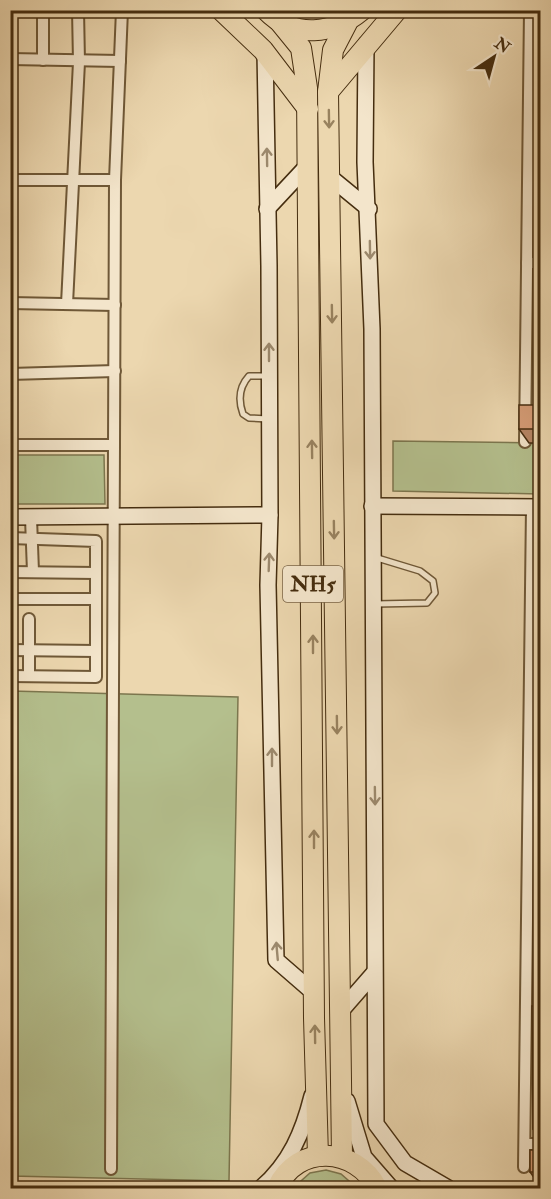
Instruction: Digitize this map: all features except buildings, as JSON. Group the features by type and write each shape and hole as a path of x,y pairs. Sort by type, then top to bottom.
{"highway":[{"path":"221,10 265,52 308,109"},
{"path":"328,92 366,44 398,10"},
{"name":"NH5","path":"272,16 295,29 313,32 331,29 355,17"},
{"name":"NH5","path":"272,16 301,48 305,67 308,109 314,993 318,1156"},
{"name":"NH5","path":"342,1157 328,92 333,50 355,17"},
{"path":"277,1188 291,1168 318,1156 342,1157 361,1167 377,1188"}],"street":[{"path":"43,10 43,60"},
{"path":"67,304 79,62 78,10"},
{"path":"111,1169 115,180 122,10"},
{"path":"525,442 527,263 535,81 530,10"},
{"path":"366,44 365,162 369,209 372,328 376,1124 405,1163 448,1188"},
{"path":"265,52 270,515 268,585 276,960 314,993"},
{"path":"10,59 120,61"},
{"path":"267,209 309,164"},
{"path":"330,177 369,209"},
{"path":"10,180 115,180"},
{"path":"527,263 540,263"},
{"path":"10,303 115,305"},
{"path":"10,374 115,371"},
{"path":"525,407 540,407"},
{"path":"10,445 114,445"},
{"path":"372,506 536,507 535,612 527,782 524,1167"},
{"path":"10,518 270,515"},
{"path":"31,518 33,572"},
{"path":"10,538 96,541 96,676 10,676"},
{"path":"10,572 96,573"},
{"path":"10,599 96,599"},
{"path":"29,619 29,676"},
{"path":"10,650 96,651"},
{"path":"527,782 540,782"},
{"path":"340,1012 374,973"},
{"path":"525,1007 540,1007"},
{"path":"261,1188 278,1172 293,1150 304,1125 316,1078"},
{"path":"341,1078 354,1133 364,1157 391,1188"},
{"path":"525,1144 540,1144"}],"lane":[{"path":"269,376 249,376 242,384 240,394 243,414 249,418 269,419"},
{"path":"373,556 420,571 433,581 435,593 427,603 373,604"}],"green space":[{"path":"393,441 540,443 540,494 393,491"},
{"path":"11,455 104,455 105,504 11,504"},
{"path":"11,691 238,697 229,1181 11,1176"},
{"path":"326,1170 341,1174 357,1188 293,1188 310,1173"}]}
